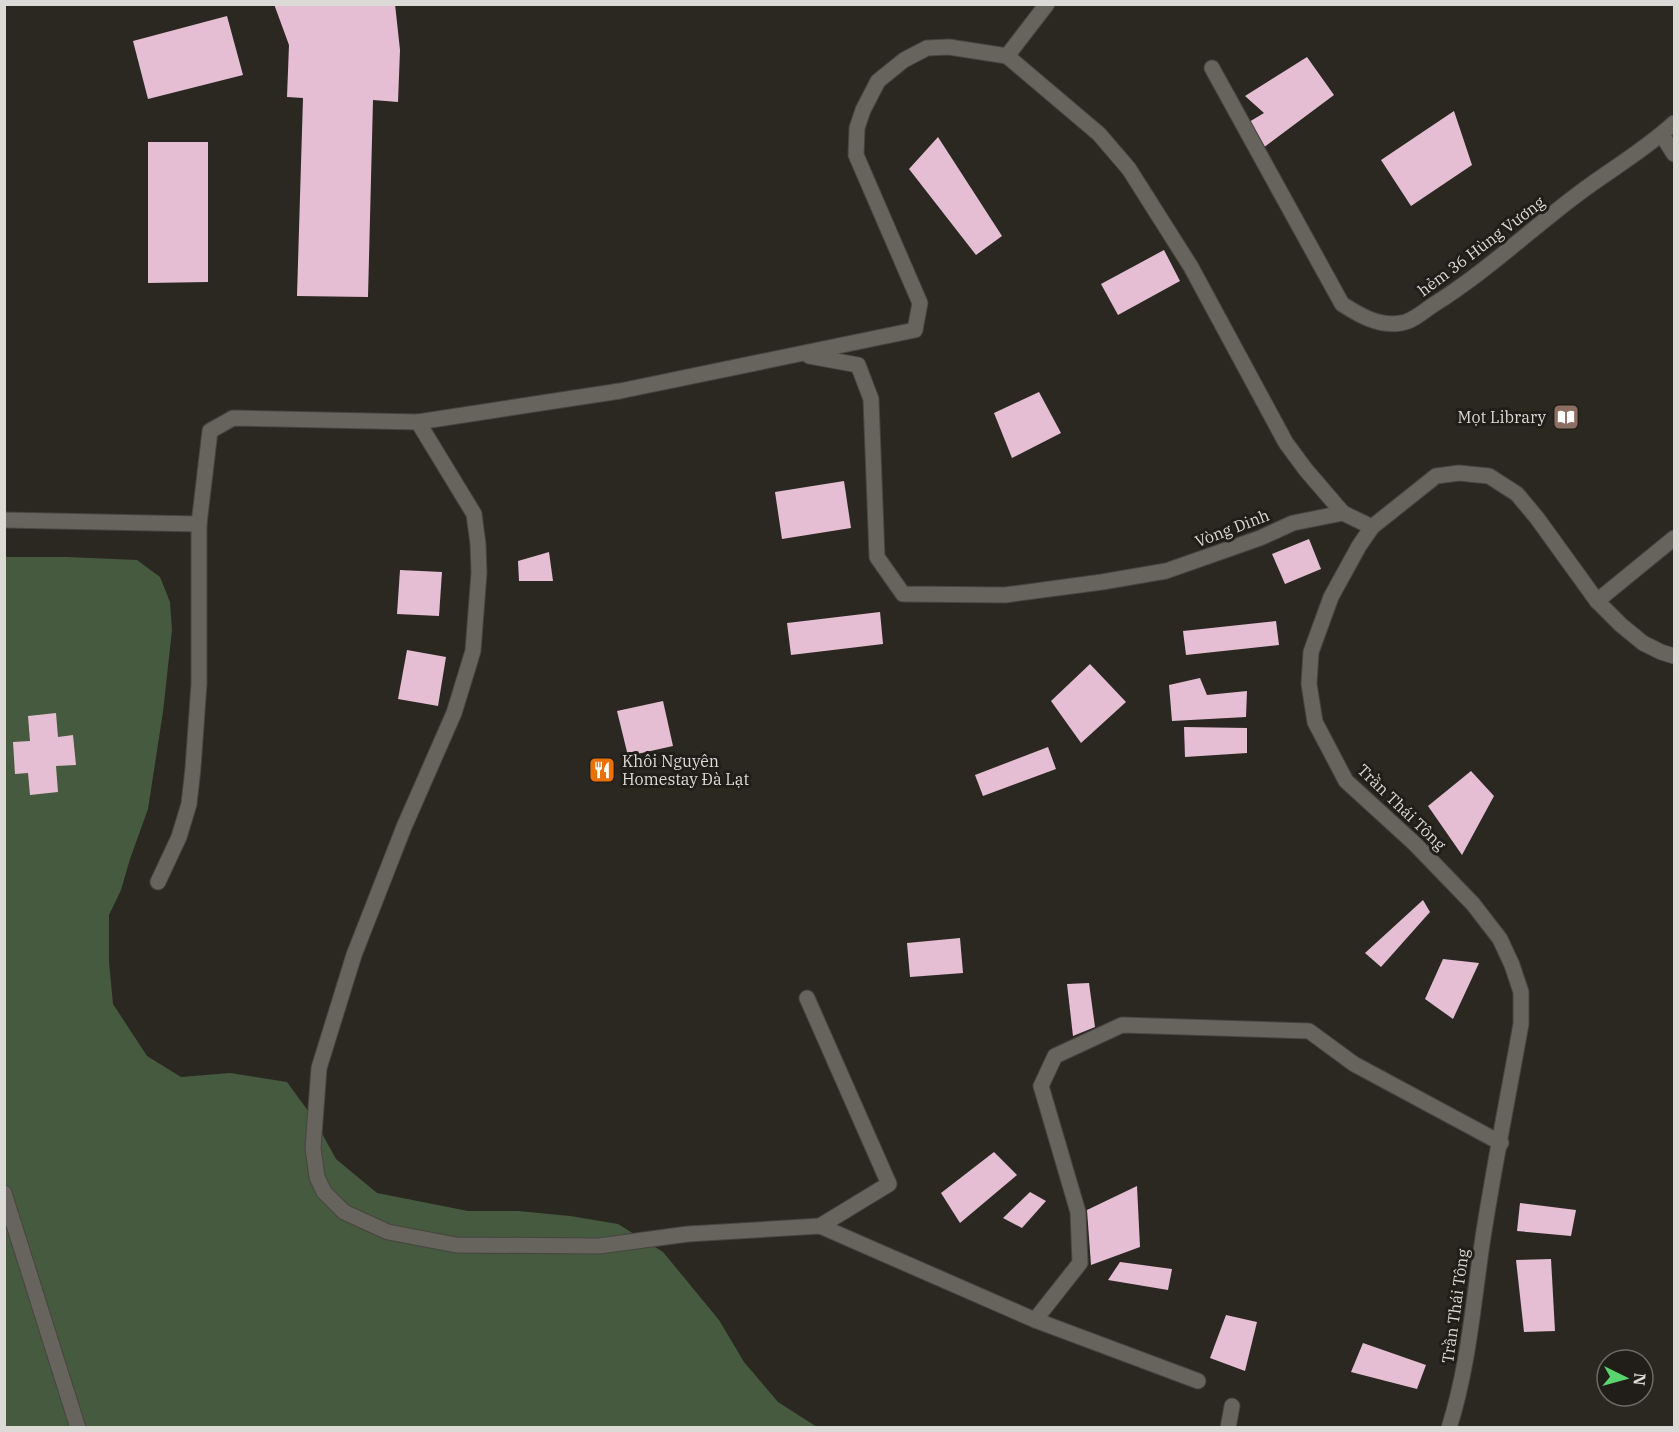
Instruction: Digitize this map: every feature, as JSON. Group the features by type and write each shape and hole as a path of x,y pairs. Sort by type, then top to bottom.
{"street":[{"path":"1007,56 1047,4"},
{"path":"158,882 179,837 189,804 194,768 199,684 199,524 210,431 232,418 418,422 620,391 915,330 920,303 856,155 857,128 863,110 878,81 904,60 927,48 949,47 1007,56 1098,134 1129,170 1191,267 1286,443 1343,513 1372,527"},
{"name":"hẻm 36 Hùng Vương","path":"1212,68 1342,304 1360,316 1382,323 1402,323 1449,296 1581,191 1662,135 1674,123"},
{"path":"1662,135 1674,154"},
{"name":"Vòng Dinh","path":"800,354 858,365 871,399 877,557 903,594 1005,595 1166,571 1260,538 1293,523 1343,513"},
{"path":"418,422 474,513 478,544 478,573 473,651 454,713 404,827 354,955 319,1068 313,1148 317,1177 333,1204 344,1212 388,1232 456,1245 599,1246 688,1234 820,1226 1035,1320 1198,1382"},
{"name":"Trần Thái Tông","path":"1449,1428 1459,1396 1483,1241 1521,1024 1521,992 1500,939 1473,904 1415,843 1347,781 1315,723 1309,684 1311,652 1331,597 1372,527 1436,477 1459,473 1489,476 1517,494 1597,601 1643,643 1674,656"},
{"path":"4,520 199,524"},
{"path":"1597,601 1674,538"},
{"path":"807,998 889,1184 820,1226"},
{"path":"1035,1320 1080,1263 1078,1212 1041,1086 1055,1056 1122,1025 1309,1031 1354,1064 1501,1143"},
{"path":"4,1193 78,1428"},
{"path":"1228,1428 1232,1406"}],"green space":[{"path":"4,557 137,560 160,577 170,602 172,630 163,712 148,809 121,890 109,915 109,962 113,1004 147,1056 181,1077 230,1073 287,1082 314,1119 336,1159 377,1193 468,1211 518,1211 618,1224 663,1252 719,1320 744,1362 778,1402 817,1427 5,1427"}],"building":[{"path":"274,4 395,4 400,50 398,102 373,100 368,297 297,296 303,98 287,97 289,45"},
{"path":"227,16 243,75 148,99 133,41"},
{"path":"1307,57 1334,95 1263,148 1249,122 1264,113 1245,96"},
{"path":"1454,111 1472,165 1411,206 1381,160"},
{"path":"938,137 1002,236 976,255 909,169"},
{"path":"148,142 208,142 208,282 148,283"},
{"path":"1164,250 1180,281 1118,315 1101,284"},
{"path":"1039,392 1061,433 1012,458 994,413"},
{"path":"844,481 851,528 782,539 775,492"},
{"path":"1309,539 1321,569 1285,584 1272,554"},
{"path":"549,552 553,581 519,581 518,561"},
{"path":"400,570 442,572 439,616 397,614"},
{"path":"880,612 883,644 791,655 787,623"},
{"path":"1276,621 1279,645 1186,655 1183,631"},
{"path":"407,650 446,657 438,706 398,699"},
{"path":"1090,664 1126,702 1081,743 1051,701"},
{"path":"1200,678 1207,695 1247,691 1246,717 1172,721 1169,685"},
{"path":"663,701 673,746 628,756 617,711"},
{"path":"56,713 58,737 73,735 76,765 56,766 58,792 30,795 28,773 15,774 13,742 30,741 28,716"},
{"path":"1184,727 1247,728 1247,753 1185,757"},
{"path":"1048,747 1056,769 983,796 975,775"},
{"path":"1471,771 1494,796 1462,855 1428,806"},
{"path":"1423,900 1430,912 1381,967 1365,953"},
{"path":"960,938 963,973 910,977 907,943"},
{"path":"1443,959 1479,963 1453,1019 1425,999"},
{"path":"1089,983 1095,1027 1073,1036 1067,984"},
{"path":"994,1152 1017,1175 960,1223 941,1193"},
{"path":"1137,1186 1140,1247 1091,1265 1087,1210"},
{"path":"1030,1192 1046,1201 1022,1228 1003,1218"},
{"path":"1520,1203 1576,1210 1571,1236 1517,1231"},
{"path":"1551,1259 1555,1331 1524,1332 1516,1260"},
{"path":"1120,1262 1172,1269 1168,1290 1108,1280"},
{"path":"1226,1315 1257,1322 1245,1371 1210,1358"},
{"path":"1363,1343 1426,1365 1417,1389 1351,1372"}],"place":[{"name":"Mọt Library","path":"1566,417"},
{"name":"Khôi Nguyên Homestay Đà Lạt","path":"602,770"}]}
